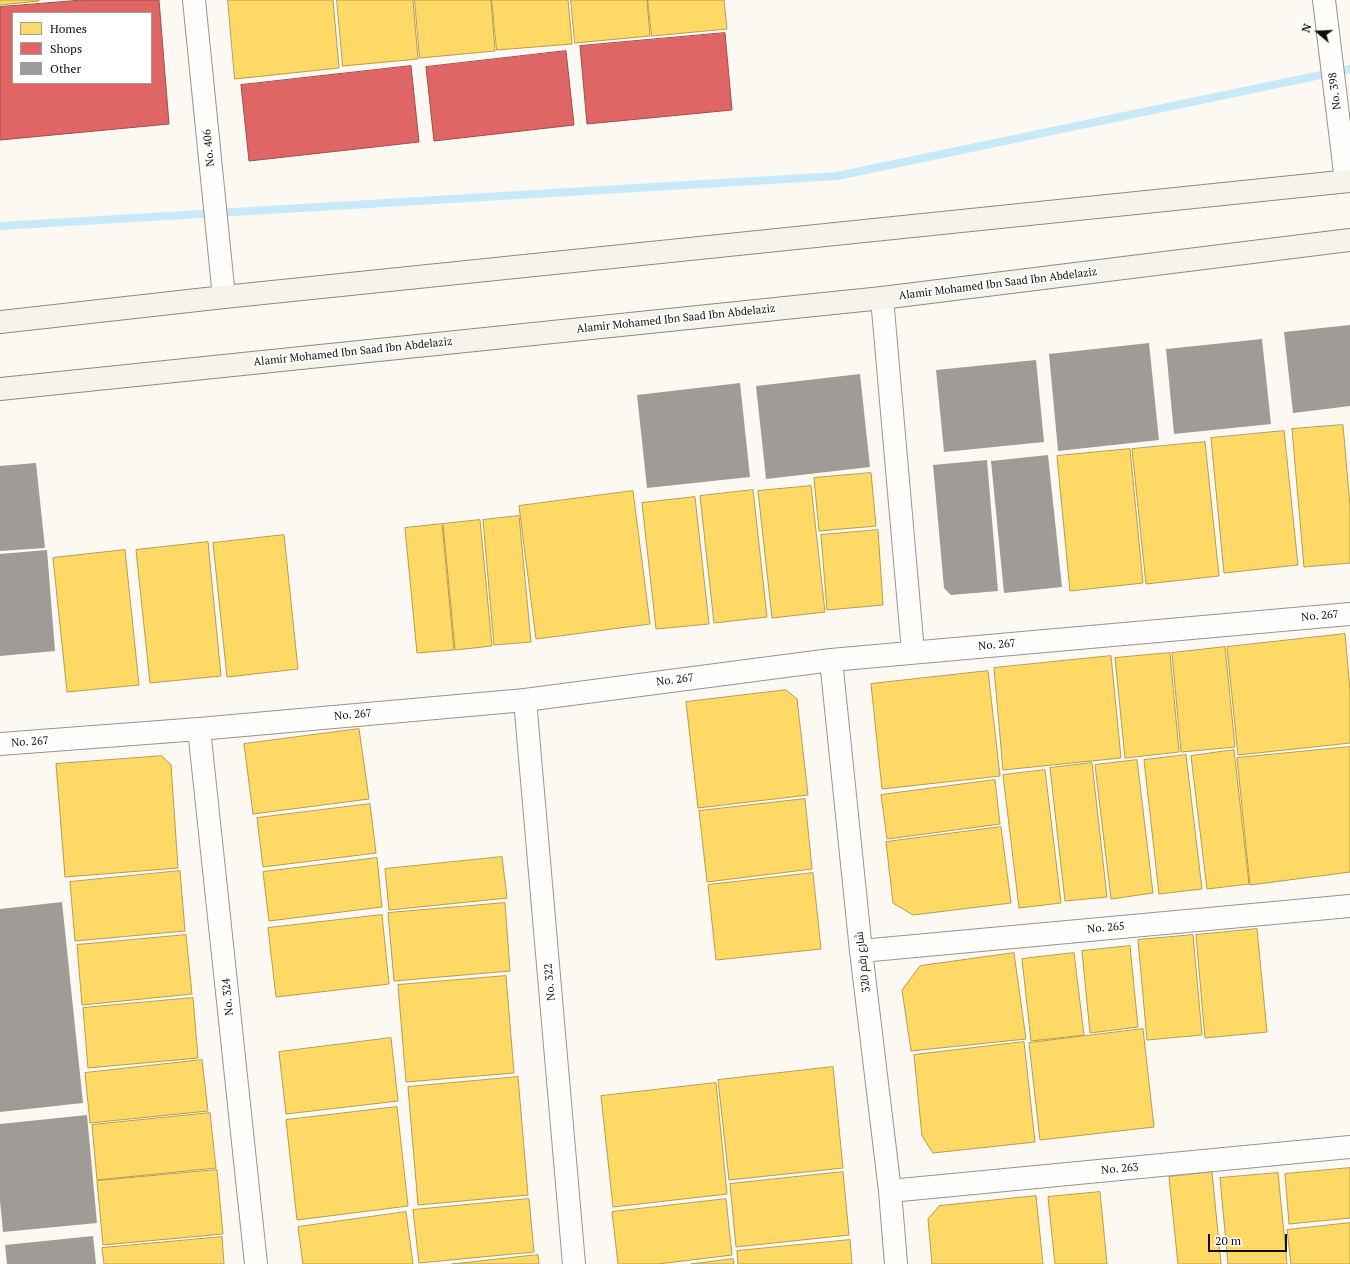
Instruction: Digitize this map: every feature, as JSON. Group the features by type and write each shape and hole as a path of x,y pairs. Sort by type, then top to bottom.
{"main road":[{"path":"0,322 224,297 1348,181"},
{"name":"Alamir Mohamed Ibn Saad Ibn Abdelaziz","path":"0,388 882,298 1350,240"}],"street":[{"name":"No. 406","path":"194,0 224,297"},
{"name":"No. 398","path":"1324,0 1348,181"},
{"path":"882,298 913,652"},
{"name":"No. 267","path":"0,744 199,729 525,700 831,660 1350,614"},
{"name":"شارع رقم 320","path":"831,660 861,950 890,1191 896,1264"},
{"name":"No. 322","path":"525,700 574,1264"},
{"name":"No. 324","path":"199,729 256,1264"},
{"name":"No. 265","path":"861,950 1350,906"},
{"name":"No. 263","path":"890,1191 1350,1147"}],"building: Homes":[{"path":"0,0 39,0 39,1 0,5"},
{"path":"228,0 333,0 339,68 235,79"},
{"path":"337,0 413,0 418,59 343,66"},
{"path":"415,0 491,0 495,51 420,58"},
{"path":"492,0 568,0 572,44 497,50"},
{"path":"571,0 647,0 650,36 575,43"},
{"path":"648,0 724,0 727,29 652,36"},
{"path":"1343,425 1350,506 1350,563 1304,567 1292,429"},
{"path":"1284,431 1298,565 1224,573 1211,438"},
{"path":"1205,442 1219,576 1146,584 1132,449"},
{"path":"1130,449 1143,583 1070,591 1057,456"},
{"path":"871,473 876,526 819,531 814,478"},
{"path":"811,486 825,612 772,618 758,491"},
{"path":"753,490 767,617 714,623 700,496"},
{"path":"633,491 650,624 536,639 519,506"},
{"path":"695,497 709,624 656,629 642,503"},
{"path":"519,516 531,642 494,645 483,520"},
{"path":"480,520 492,646 455,650 443,524"},
{"path":"442,524 454,650 417,653 405,528"},
{"path":"878,530 883,605 827,610 821,535"},
{"path":"284,535 298,669 227,677 213,543"},
{"path":"208,542 221,676 150,683 136,550"},
{"path":"125,550 139,685 67,692 53,558"},
{"path":"1345,634 1350,690 1350,743 1238,755 1227,647"},
{"path":"1225,647 1235,747 1181,752 1172,653"},
{"path":"1170,653 1179,752 1125,758 1115,658"},
{"path":"1111,656 1121,758 1003,770 994,668"},
{"path":"988,671 1000,776 882,789 871,684"},
{"path":"786,690 797,699 808,795 698,808 686,702"},
{"path":"359,729 369,799 253,814 244,744"},
{"path":"1350,747 1350,872 1250,885 1237,758"},
{"path":"1234,750 1249,884 1207,889 1191,756"},
{"path":"1186,755 1202,889 1159,894 1144,760"},
{"path":"162,756 171,765 178,868 65,877 56,764"},
{"path":"1137,760 1153,893 1111,899 1095,765"},
{"path":"1092,763 1107,897 1065,901 1050,768"},
{"path":"1045,770 1061,903 1019,908 1003,775"},
{"path":"995,780 1000,824 887,839 881,795"},
{"path":"805,799 812,869 707,882 699,811"},
{"path":"370,804 376,853 263,867 257,818"},
{"path":"1001,827 1011,903 913,915 893,903 886,842"},
{"path":"502,857 507,898 389,910 385,869"},
{"path":"377,858 382,907 269,921 263,872"},
{"path":"180,871 185,931 75,941 70,882"},
{"path":"813,873 821,949 716,960 708,885"},
{"path":"505,903 510,971 394,981 388,913"},
{"path":"382,915 389,984 276,997 268,928"},
{"path":"1257,929 1267,1032 1205,1038 1196,935"},
{"path":"186,935 192,994 82,1005 77,945"},
{"path":"1193,935 1202,1035 1147,1040 1138,940"},
{"path":"1130,946 1138,1027 1090,1033 1082,951"},
{"path":"1014,953 1026,1039 911,1051 902,990 920,966"},
{"path":"1074,953 1084,1035 1031,1041 1022,959"},
{"path":"506,976 514,1073 406,1082 398,985"},
{"path":"193,998 198,1058 88,1068 83,1008"},
{"path":"1143,1029 1154,1127 1040,1140 1029,1043"},
{"path":"391,1038 398,1101 286,1114 279,1052"},
{"path":"1024,1042 1035,1142 933,1153 922,1136 914,1055"},
{"path":"202,1060 208,1111 90,1123 85,1073"},
{"path":"833,1067 843,1168 729,1180 718,1080"},
{"path":"518,1077 528,1195 418,1205 408,1087"},
{"path":"716,1083 727,1194 613,1207 601,1096"},
{"path":"397,1107 408,1206 297,1220 286,1120"},
{"path":"210,1113 216,1168 97,1180 92,1125"},
{"path":"1350,1168 1350,1218 1289,1224 1285,1174"},
{"path":"217,1170 223,1234 103,1245 97,1181"},
{"path":"843,1172 849,1235 736,1247 730,1184"},
{"path":"1212,1172 1221,1264 1178,1264 1169,1177"},
{"path":"1278,1173 1287,1264 1228,1264 1220,1178"},
{"path":"1100,1192 1107,1264 1055,1264 1048,1197"},
{"path":"1036,1196 1043,1264 932,1264 928,1219 939,1206"},
{"path":"529,1199 534,1252 419,1263 413,1210"},
{"path":"726,1199 732,1255 658,1264 618,1264 612,1212"},
{"path":"406,1212 413,1264 303,1264 298,1227"},
{"path":"1350,1223 1350,1264 1291,1264 1287,1230"},
{"path":"222,1237 224,1264 104,1264 102,1248"},
{"path":"850,1240 852,1264 738,1264 737,1251"},
{"path":"538,1255 539,1264 452,1264"},
{"path":"733,1259 734,1264 691,1264"}],"building: Shops":[{"path":"83,0 159,0 169,124 0,140 0,7"},
{"path":"725,33 732,110 587,124 580,46"},
{"path":"566,51 574,125 434,141 426,67"},
{"path":"411,66 419,142 249,161 241,85"}],"building: Other":[{"path":"1350,325 1350,406 1293,413 1284,332"},
{"path":"1262,339 1271,424 1174,434 1166,349"},
{"path":"1149,343 1159,440 1058,451 1049,354"},
{"path":"1036,360 1044,442 944,452 936,370"},
{"path":"860,374 870,467 766,479 756,386"},
{"path":"740,383 750,477 647,488 637,395"},
{"path":"1048,455 1062,587 1004,593 991,461"},
{"path":"987,460 998,591 951,595 944,588 933,465"},
{"path":"36,463 45,548 0,551 0,466"},
{"path":"47,550 55,651 0,656 0,554"},
{"path":"62,902 83,1103 0,1112 0,909"},
{"path":"87,1115 97,1223 3,1232 0,1201 0,1124"},
{"path":"93,1236 96,1264 7,1264 5,1245"}],"waterway":[{"path":"0,226 837,176 1350,69"}]}
